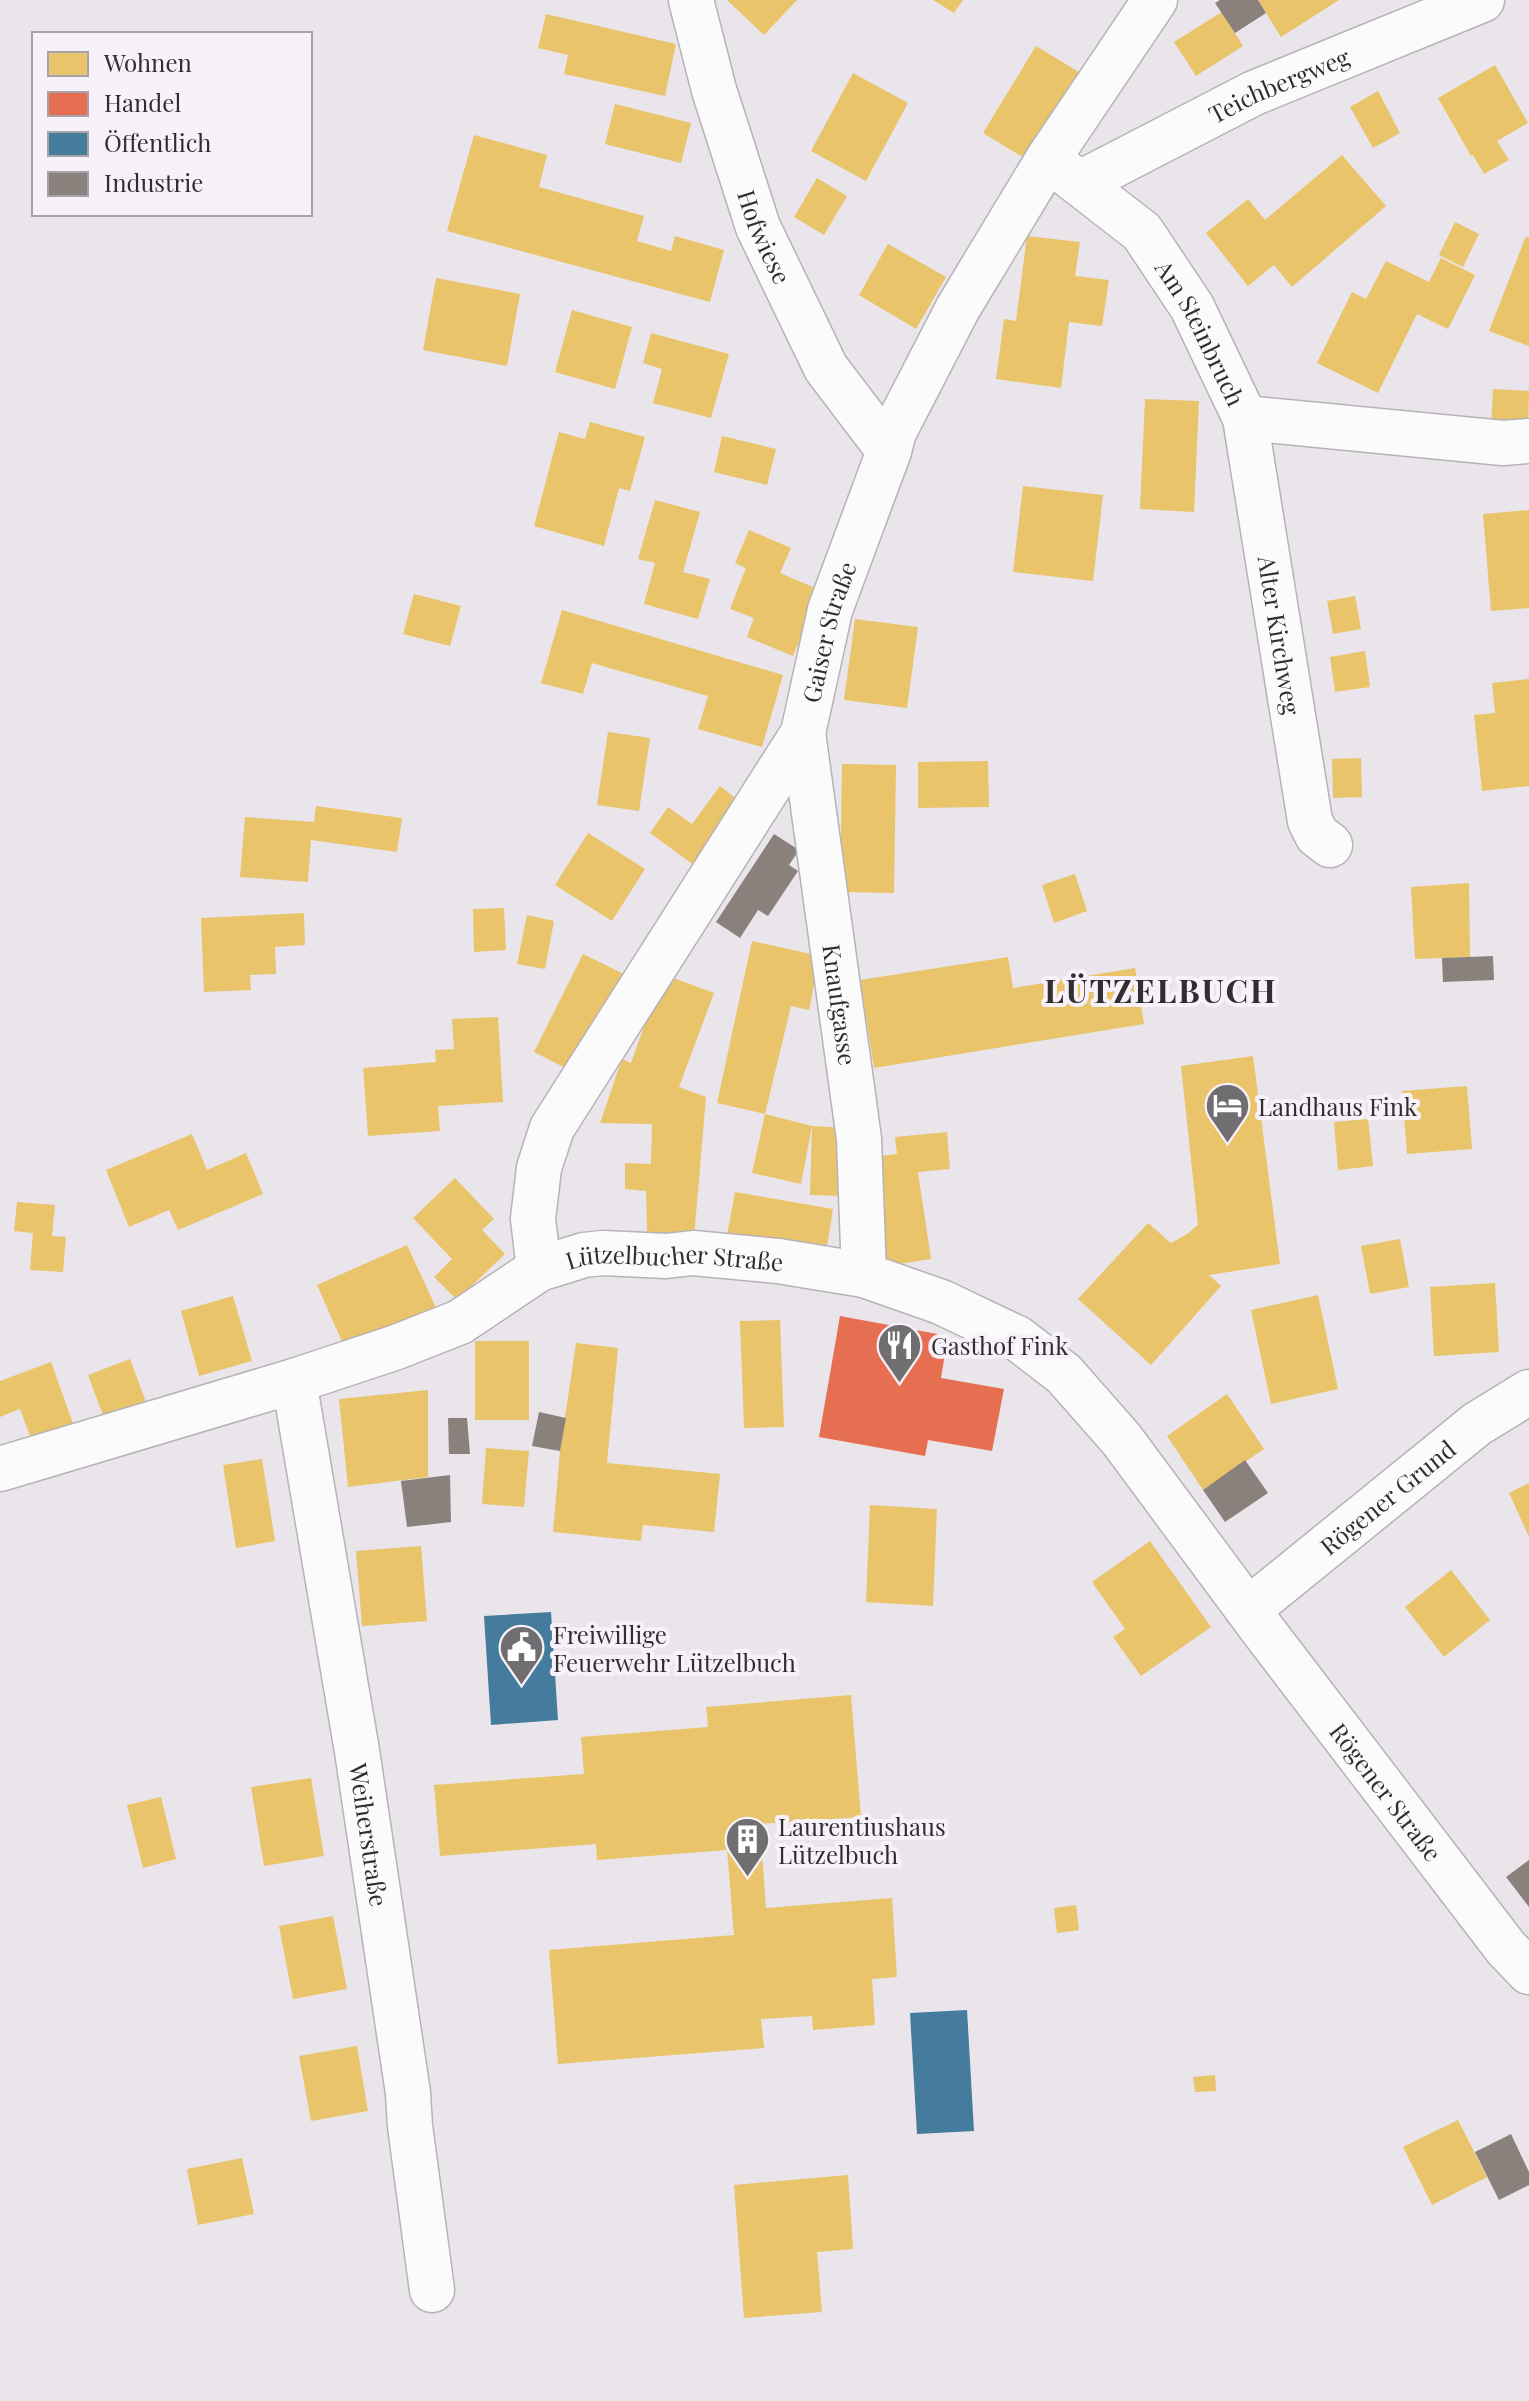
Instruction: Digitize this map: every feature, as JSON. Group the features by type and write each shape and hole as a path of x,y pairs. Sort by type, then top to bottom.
{"street":[{"name":"Hofwiese","path":"691,0 714,90 758,227 826,368 889,451"},
{"name":"Gaiser Straße","path":"539,1269 533,1219 539,1168 552,1128 803,733 830,610 894,432 958,308 1064,171 1155,0"},
{"name":"Teichbergweg","path":"1064,171 1482,0"},
{"name":"Am Steinbruch","path":"1064,171 1142,232 1192,307 1245,418 1503,443 1529,441"},
{"name":"Alter Kirchweg","path":"1245,418 1310,821 1317,835 1330,845"},
{"name":"Knaufgasse","path":"803,733 859,1139 864,1275"},
{"name":"Lützelbucher Straße","path":"0,1469 394,1348 460,1322 539,1269 584,1255 666,1256 693,1253 778,1261 864,1275 941,1302 1017,1338 1064,1374 1122,1440 1249,1609"},
{"name":"Weiherstraße","path":"294,1381 357,1751 408,2093 432,2290"},
{"name":"Rögener Grund","path":"1249,1609 1477,1424 1529,1392"},
{"name":"Rögener Straße","path":"1249,1609 1506,1948 1529,1972"}],"building: Wohnen":[{"path":"727,0 797,0 764,35"},
{"path":"933,0 963,0 954,13"},
{"path":"1258,0 1339,0 1281,37"},
{"path":"1222,12 1243,46 1196,76 1174,42"},
{"path":"546,14 676,44 665,96 564,74 568,55 538,48"},
{"path":"1036,46 1082,74 1029,161 983,133"},
{"path":"1495,65 1528,123 1497,141 1509,160 1484,174 1438,98"},
{"path":"853,73 908,103 866,181 811,151"},
{"path":"1378,91 1400,133 1373,148 1350,107"},
{"path":"615,104 691,123 681,163 605,144"},
{"path":"474,135 547,155 539,187 644,216 637,241 671,251 675,236 724,250 710,302 447,231"},
{"path":"1342,155 1386,206 1292,287 1274,265 1248,286 1206,233 1248,199 1265,220"},
{"path":"817,178 847,196 824,235 794,217"},
{"path":"1455,222 1479,234 1463,267 1439,255"},
{"path":"1027,236 1080,242 1075,276 1109,280 1102,326 1069,322 1061,388 996,379 1004,319 1016,321"},
{"path":"1526,236 1529,238 1529,346 1489,331"},
{"path":"888,244 946,277 916,329 859,295"},
{"path":"1441,258 1475,275 1448,329 1417,314 1378,393 1317,363 1352,292 1366,299 1386,261 1429,282"},
{"path":"436,278 520,294 507,366 423,350"},
{"path":"572,310 632,327 615,389 555,372"},
{"path":"651,333 729,354 711,418 653,403 662,369 643,363"},
{"path":"1493,389 1529,391 1528,428 1491,427"},
{"path":"1145,399 1199,401 1194,512 1140,509"},
{"path":"590,422 645,437 630,491 619,488 604,546 534,526 559,432 585,439"},
{"path":"722,436 776,449 767,485 714,472"},
{"path":"1023,486 1103,495 1093,581 1013,572"},
{"path":"655,500 700,512 683,572 710,579 698,619 644,604 655,563 638,559"},
{"path":"1529,510 1529,608 1491,611 1483,514"},
{"path":"749,530 791,548 780,573 820,590 793,656 747,637 754,618 730,609 746,568 735,563"},
{"path":"414,594 461,606 450,646 403,634"},
{"path":"1355,596 1361,629 1333,634 1327,601"},
{"path":"562,610 783,675 762,747 698,729 708,696 592,663 583,694 541,683"},
{"path":"855,619 918,627 907,708 844,700"},
{"path":"1365,651 1370,687 1335,692 1330,657"},
{"path":"1529,679 1529,786 1482,791 1474,715 1495,713 1492,683"},
{"path":"608,732 650,738 639,811 597,805"},
{"path":"1361,758 1362,797 1333,798 1332,759"},
{"path":"988,761 989,807 918,808 918,762"},
{"path":"842,764 896,765 894,893 840,892"},
{"path":"720,786 748,808 702,871 650,833 668,807 692,824"},
{"path":"316,806 402,818 397,852 311,840 308,882 240,877 245,817 314,822"},
{"path":"588,833 645,869 612,921 555,885"},
{"path":"1075,874 1087,911 1054,923 1042,885"},
{"path":"1469,883 1470,957 1415,959 1411,887"},
{"path":"504,908 506,950 474,952 473,909"},
{"path":"304,913 305,945 275,947 276,974 250,975 251,990 204,992 201,918"},
{"path":"527,915 554,921 545,969 517,964"},
{"path":"752,941 820,956 809,1010 791,1006 765,1114 717,1103"},
{"path":"583,954 628,976 577,1074 534,1052"},
{"path":"1008,957 1013,988 1135,968 1144,1024 874,1068 860,980"},
{"path":"663,974 714,993 679,1087 706,1097 694,1238 647,1233 646,1191 625,1189 625,1163 651,1164 652,1124 600,1123 622,1059 631,1063"},
{"path":"498,1017 503,1102 438,1106 440,1131 368,1136 363,1068 436,1062 435,1050 454,1049 452,1019"},
{"name":"Landhaus Fink","path":"1253,1056 1280,1264 1209,1275 1221,1286 1151,1365 1078,1299 1148,1223 1171,1243 1198,1225 1181,1066"},
{"path":"1467,1086 1472,1149 1407,1154 1402,1091"},
{"path":"765,1114 812,1126 801,1184 752,1173"},
{"path":"1368,1119 1373,1166 1338,1170 1334,1122"},
{"path":"812,1126 848,1128 846,1196 810,1195"},
{"path":"947,1132 950,1169 918,1172 931,1259 885,1266 872,1157 897,1154 895,1137"},
{"path":"192,1134 207,1170 246,1153 263,1194 178,1230 169,1210 129,1227 106,1170"},
{"path":"455,1178 494,1219 482,1230 505,1254 457,1300 434,1277 452,1259 413,1218"},
{"path":"735,1192 833,1209 825,1259 726,1241"},
{"path":"17,1202 55,1205 52,1236 66,1237 63,1272 30,1270 33,1233 14,1231"},
{"path":"1400,1239 1409,1287 1370,1294 1361,1246"},
{"path":"407,1245 438,1312 347,1353 317,1285"},
{"path":"1495,1283 1499,1352 1434,1356 1430,1287"},
{"path":"1318,1295 1338,1389 1271,1404 1251,1310"},
{"path":"233,1296 252,1361 199,1376 181,1311"},
{"path":"780,1320 784,1427 744,1428 740,1321"},
{"path":"475,1341 529,1341 529,1420 475,1420"},
{"path":"576,1343 618,1348 607,1463 720,1474 714,1532 643,1525 641,1541 553,1532 560,1451"},
{"path":"130,1359 149,1410 107,1426 88,1375"},
{"path":"51,1362 75,1429 33,1444 20,1409 0,1417 0,1381"},
{"path":"428,1390 428,1477 348,1487 339,1399"},
{"path":"1227,1394 1264,1449 1203,1490 1167,1436"},
{"path":"486,1448 529,1451 524,1507 482,1504"},
{"path":"262,1459 275,1541 236,1548 223,1465"},
{"path":"1529,1483 1529,1537 1509,1493"},
{"path":"870,1505 937,1509 933,1606 866,1602"},
{"path":"1150,1541 1211,1627 1141,1676 1113,1637 1125,1629 1092,1582"},
{"path":"421,1546 427,1621 362,1626 356,1551"},
{"path":"1451,1570 1490,1620 1444,1657 1405,1607"},
{"name":"Laurentiushaus Lützelbuch","path":"851,1695 861,1817 760,1824 766,1908 892,1898 897,1977 872,1979 875,2025 813,2030 812,2016 761,2019 764,2048 558,2064 549,1950 734,1935 727,1850 597,1860 596,1844 440,1856 434,1785 584,1774 581,1737 708,1727 706,1707"},
{"path":"311,1778 324,1856 264,1866 251,1787"},
{"path":"161,1797 176,1859 143,1868 127,1805"},
{"path":"1076,1905 1079,1930 1057,1933 1054,1908"},
{"path":"333,1916 347,1989 293,1999 279,1926"},
{"path":"357,2046 368,2111 311,2121 299,2056"},
{"path":"1215,2075 1216,2091 1195,2092 1193,2077"},
{"path":"1458,2120 1487,2177 1432,2205 1403,2147"},
{"path":"242,2158 254,2214 198,2225 187,2169"},
{"path":"848,2175 853,2249 817,2252 822,2312 744,2318 734,2185"}],"building: Handel":[{"name":"Gasthof Fink","path":"840,1316 948,1336 941,1378 1004,1389 992,1451 928,1440 925,1456 819,1437"}],"building: Öffentlich":[{"name":"Freiwillige Feuerwehr Lützelbuch","path":"551,1612 558,1720 491,1725 484,1616"},
{"path":"967,2010 974,2131 917,2134 910,2013"}],"building: Industrie":[{"path":"1220,0 1258,0 1266,13 1235,33 1215,3"},
{"path":"774,834 799,850 789,865 798,871 768,916 758,910 740,938 716,922"},
{"path":"1493,956 1494,980 1443,982 1442,958"},
{"path":"539,1412 566,1418 560,1451 532,1446"},
{"path":"448,1418 467,1418 470,1454 449,1454"},
{"path":"1245,1460 1268,1493 1225,1522 1203,1490"},
{"path":"450,1475 451,1522 407,1527 401,1481"},
{"path":"1529,1860 1529,1907 1506,1877"},
{"path":"1511,2134 1529,2172 1529,2185 1499,2200 1475,2152"}],"place":[{"name":"Landhaus Fink","path":"1227,1145"},
{"name":"Gasthof Fink","path":"900,1384"},
{"name":"Freiwillige Feuerwehr Lützelbuch","path":"522,1687"},
{"name":"Laurentiushaus Lützelbuch","path":"747,1879"}],"district":[{"name":"LÜTZELBUCH","path":"1161,989"}]}
